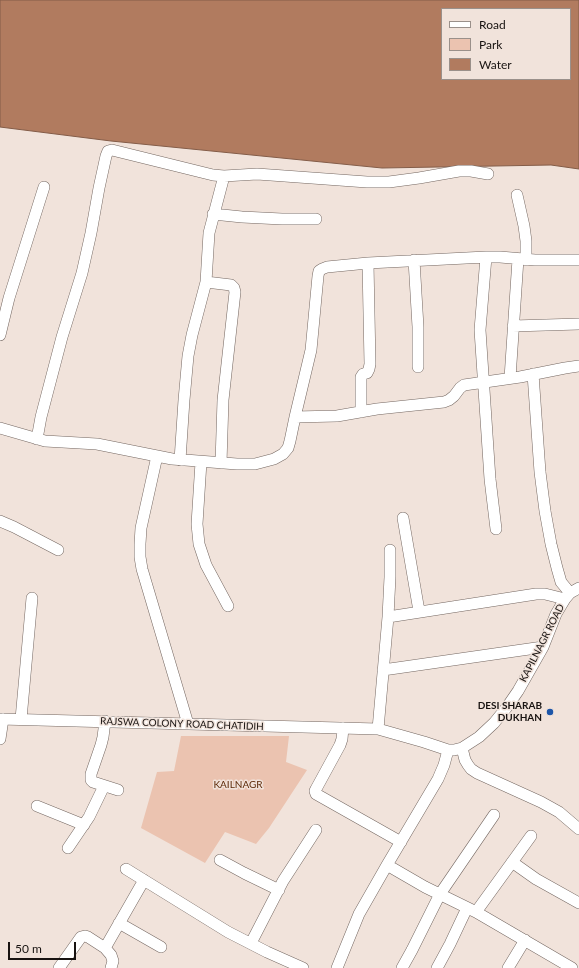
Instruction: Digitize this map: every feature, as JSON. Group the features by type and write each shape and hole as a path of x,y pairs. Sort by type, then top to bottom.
{"street":[{"path":"36,439 62,337 82,273 91,234 98,188 108,151 112,150 213,175 224,176 257,174 367,182 389,182 459,171 471,171 488,174"},
{"path":"180,460 188,356 206,282 209,233 224,176"},
{"path":"0,335 9,298 44,187"},
{"path":"510,378 524,226 517,195"},
{"path":"214,214 262,218 316,219"},
{"path":"0,428 45,441 97,444 172,460 255,464 274,459 283,454 288,448 290,441 311,350 320,271 322,268 368,263 486,257 555,261 579,260"},
{"path":"486,257 480,330 489,472 496,529"},
{"path":"414,260 418,327 418,367"},
{"path":"361,412 361,377 367,372 370,364 368,263"},
{"path":"206,282 232,285 235,292 223,400 221,463"},
{"path":"514,326 579,324"},
{"path":"295,417 336,416 384,408 444,402 454,396 464,385 579,366"},
{"path":"534,374 540,472 545,511 551,544 561,582 571,593"},
{"path":"157,456 141,528 140,557 142,569 188,724"},
{"path":"202,462 197,524 199,544 206,564 228,606"},
{"path":"403,518 419,611"},
{"path":"0,521 58,550"},
{"path":"378,729 388,617 390,550"},
{"path":"388,617 536,594 571,593"},
{"name":"KAPILNAGR ROAD","path":"364,728 378,729 448,750 462,748 479,737 508,707 542,647 556,614 571,593"},
{"path":"21,719 32,598"},
{"path":"384,670 542,647"},
{"path":"0,739 2,719"},
{"name":"RAJSWA COLONY ROAD CHATIDIH","path":"2,719 364,728"},
{"path":"105,721 101,745 90,778 93,782 118,790"},
{"path":"343,728 340,745 315,791 316,794 401,842"},
{"path":"462,748 465,760 471,769 559,812 579,829"},
{"path":"337,968 359,914 386,865 438,779 444,766 448,750"},
{"path":"68,848 89,817 104,786"},
{"path":"37,806 84,825"},
{"path":"402,968 440,894 494,815"},
{"path":"251,943 279,890 316,830"},
{"path":"437,968 450,944 472,910 512,862 531,836"},
{"path":"220,860 279,890"},
{"path":"512,862 536,879 579,903"},
{"path":"386,865 410,879 472,910 572,968"},
{"path":"126,869 228,932 303,968"},
{"path":"105,948 144,880"},
{"path":"119,924 161,947"},
{"path":"59,968 81,937 85,936 105,948 111,955 113,961 111,968"},
{"path":"508,968 525,940"}],"green space":[{"name":"KAILNAGR","path":"181,736 289,736 286,762 307,770 269,828 256,844 225,832 205,863 141,828 157,772 174,771"}],"water":[{"path":"0,0 579,0 579,169 551,165 382,168 111,141 0,127"}],"place":[{"name":"DESI SHARAB DUKHAN","path":"550,712"}]}
